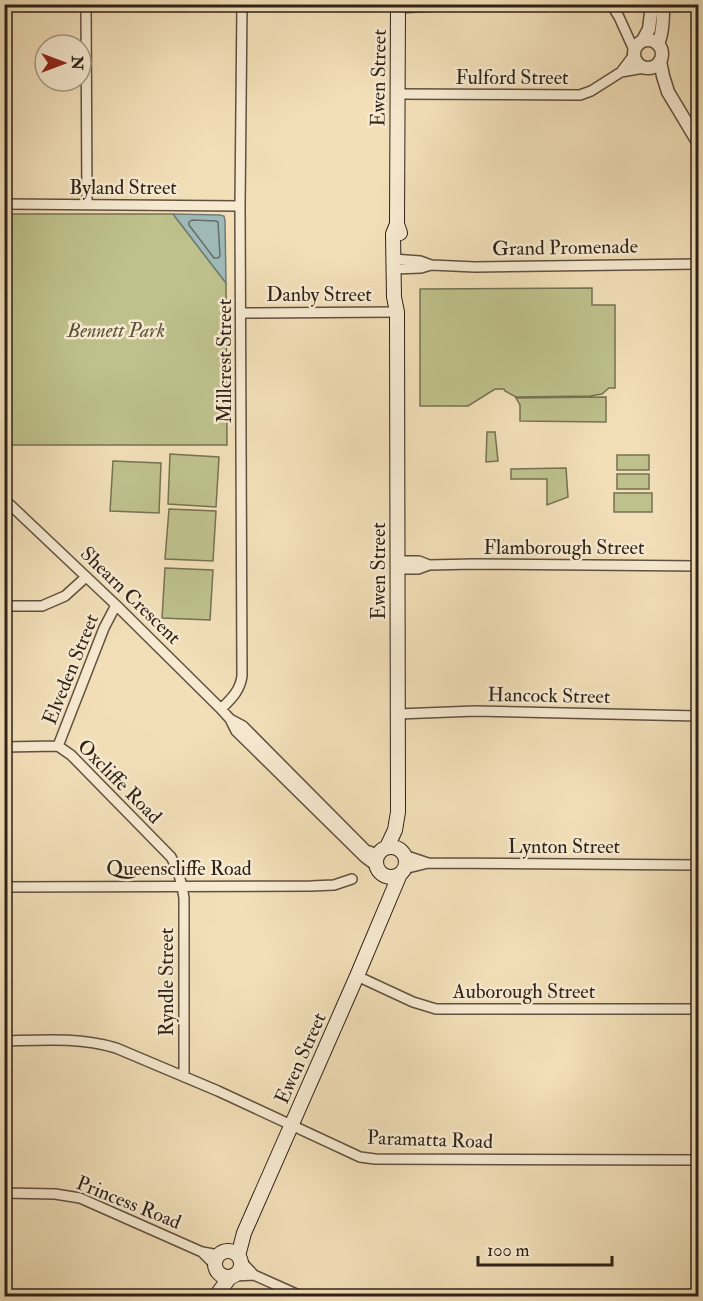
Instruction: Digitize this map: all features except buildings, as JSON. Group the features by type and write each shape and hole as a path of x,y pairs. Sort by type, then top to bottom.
{"main road":[{"name":"Ewen Street","path":"390,897 388,858 398,812 397,312 394,297 397,264 393,234 397,224 398,6"},
{"name":"Ewen Street","path":"216,1296 228,1264 244,1233 406,864 388,858"},
{"path":"388,858 390,877 402,872"}],"street":[{"path":"86,4 87,204"},
{"name":"Millcrest Street","path":"221,709 238,691 242,676 240,206 242,4"},
{"path":"398,6 470,4"},
{"path":"611,4 619,16 635,60 640,66 646,68 668,92 699,142"},
{"path":"634,53 636,45 643,40 650,29 652,4"},
{"path":"658,44 663,4"},
{"path":"643,40 654,41 662,51 660,61 668,92"},
{"name":"Fulford Street","path":"621,72 634,53"},
{"path":"646,68 660,61"},
{"name":"Fulford Street","path":"397,94 580,95 591,91 621,72 646,68"},
{"name":"Byland Street","path":"4,204 240,206"},
{"name":"Grand Promenade","path":"397,264 420,261 431,265 475,267 699,264"},
{"name":"Danby Street","path":"242,313 397,312"},
{"name":"Shearn Crescent","path":"4,499 221,709 230,719 236,731 365,858 388,858"},
{"name":"Flamborough Street","path":"398,565 418,561 429,565 699,566"},
{"path":"4,606 42,606 65,596 86,577"},
{"name":"Elveden Street","path":"58,746 104,628 116,605"},
{"name":"Hancock Street","path":"398,714 475,711 699,716"},
{"name":"Shearn Crescent","path":"230,719 243,726 366,850 388,858"},
{"name":"Oxcliffe Road","path":"4,747 58,746 71,755 171,857 183,887"},
{"name":"Lynton Street","path":"388,858 429,862 699,865"},
{"name":"Lynton Street","path":"402,872 429,862"},
{"name":"Queenscliffe Road","path":"4,887 334,885 352,879"},
{"name":"Ryndle Street","path":"183,887 184,1077"},
{"name":"Auborough Street","path":"357,976 413,1002 436,1009 699,1009"},
{"name":"Paramatta Road","path":"4,1041 64,1040 104,1044 184,1077 360,1156 375,1159 699,1160"},
{"name":"Princess Road","path":"4,1193 55,1194 80,1198 301,1296"},
{"name":"Princess Road","path":"228,1264 254,1275"}],"green space":[{"name":"Bennett Park","path":"5,214 173,214 226,283 227,445 5,445"},
{"path":"592,288 592,305 615,305 615,388 609,388 602,394 590,396 516,397 504,389 495,389 468,406 420,406 420,289"},
{"path":"606,397 606,422 520,421 520,405 516,398"},
{"path":"487,432 495,432 498,461 486,462"},
{"path":"170,454 219,457 216,507 168,504"},
{"path":"617,455 649,455 649,470 617,470"},
{"path":"113,461 161,463 159,513 110,511"},
{"path":"566,468 568,497 547,505 547,479 511,479 511,469"},
{"path":"617,474 649,474 649,489 617,489"},
{"path":"614,493 652,493 652,512 614,512"},
{"path":"169,509 216,511 213,561 165,559"},
{"path":"165,568 213,570 210,620 162,618"}],"water":[{"path":"173,214 224,216 226,283"}]}
